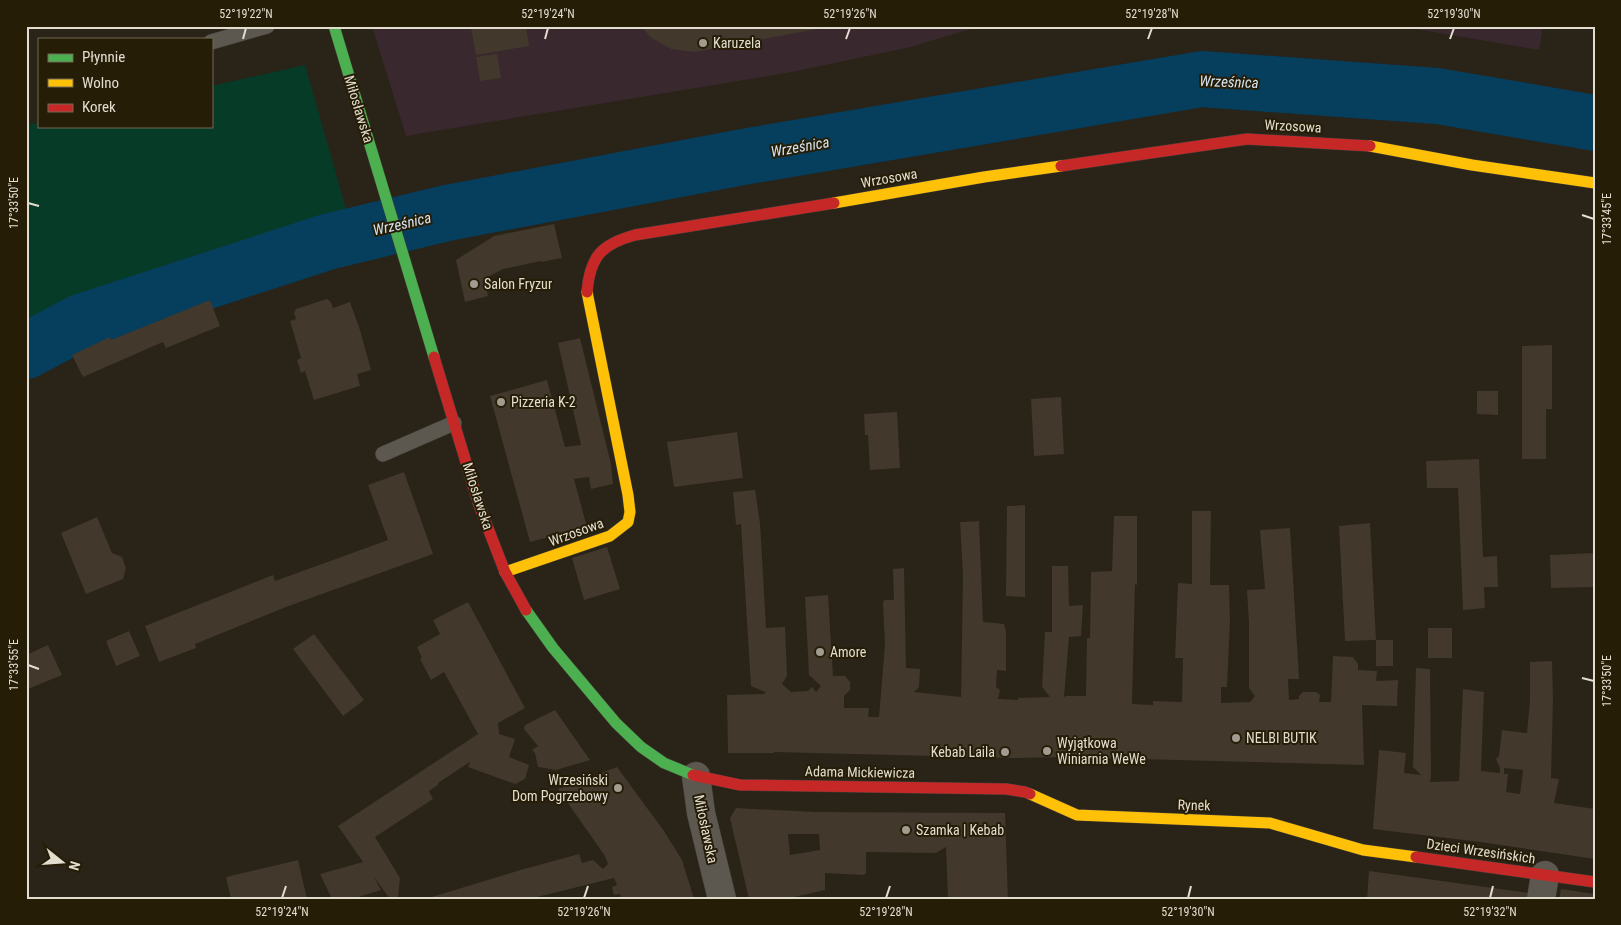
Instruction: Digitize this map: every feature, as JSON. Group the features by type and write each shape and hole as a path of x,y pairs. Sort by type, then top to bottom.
{"street":[{"name":"Miłosławska","path":"334,26 479,505 505,572 526,610 553,648 616,723 641,747 664,763 696,776 701,813 722,899"},
{"name":"Wrzosowa","path":"505,572 610,536 628,522 630,512 628,495 587,294 588,281 600,251 617,240 635,235 984,177 1248,139 1363,145 1472,165 1595,183"},
{"name":"Adama Mickiewicza","path":"696,776 740,785 996,789 1025,792"},
{"name":"Rynek","path":"1025,792 1077,816 1270,822 1363,850"},
{"name":"Dzieci Wrzesińskich","path":"1363,850 1543,887 1595,882"}],"lane":[{"path":"212,42 267,26"},
{"path":"383,454 454,423"}],"shaded area":[{"path":"372,26 980,26 911,47 792,72 406,136"},
{"path":"1398,26 1543,26 1539,50"}],"green space":[{"path":"305,65 350,223 77,308 26,334 26,125 38,123 38,128 212,128 212,86"}],"building":[{"path":"482,26 526,26 529,46 476,55 471,28"},
{"name":"Karuzela","path":"641,26 828,27 694,52 671,49 650,37"},
{"path":"497,54 501,78 480,81 476,57"},
{"path":"554,224 562,258 503,269 484,279 488,296 465,302 456,260 494,236"},
{"path":"327,299 331,302 333,308 350,302 371,370 357,374 360,386 314,400 305,371 301,373 297,360 301,358 290,321 296,319 294,313 296,309"},
{"path":"210,300 220,326 166,348 163,342 83,377 72,355 110,337 111,340"},
{"path":"580,338 611,464 613,484 591,489 589,477 574,479 587,527 530,542 490,396 547,380 565,447 581,445 558,343"},
{"path":"1552,345 1552,409 1546,409 1546,459 1522,459 1522,346"},
{"path":"1477,391 1498,391 1498,415 1477,414"},
{"path":"1061,397 1064,454 1034,456 1031,399"},
{"path":"897,412 900,468 870,470 868,435 865,435 864,414"},
{"path":"737,432 743,478 674,487 667,442"},
{"path":"1479,459 1483,557 1497,556 1498,587 1484,587 1485,608 1463,610 1458,488 1427,488 1426,461"},
{"path":"404,472 433,554 286,607 195,644 196,648 159,662 145,626 273,575 275,581 388,540 368,485"},
{"path":"755,490 760,523 766,628 785,627 787,676 782,684 791,692 808,691 812,687 816,692 821,686 809,675 805,597 828,595 833,676 845,676 850,682 850,690 844,696 844,708 869,708 868,717 879,717 885,644 883,604 884,600 894,600 893,569 904,568 906,668 920,669 919,687 914,692 961,697 963,576 960,522 979,521 983,622 1004,624 1006,632 1006,671 997,670 996,687 1000,690 998,699 1018,700 1018,698 1050,697 1042,687 1045,632 1052,632 1052,566 1068,566 1069,606 1083,605 1081,636 1069,637 1064,697 1086,696 1087,638 1090,638 1091,572 1112,571 1114,516 1137,516 1137,585 1135,584 1132,704 1153,705 1153,701 1182,702 1183,658 1175,658 1178,583 1192,584 1192,511 1211,511 1210,585 1229,585 1230,620 1227,687 1221,687 1221,703 1250,702 1255,696 1249,688 1247,590 1265,589 1260,530 1290,528 1299,679 1288,679 1289,700 1299,699 1303,692 1316,692 1320,695 1319,702 1331,702 1333,656 1353,657 1358,664 1358,670 1377,671 1376,681 1398,680 1397,706 1362,705 1364,765 1062,757 1013,758 774,752 728,753 727,695 765,694 765,692 751,686 741,524 736,525 733,492"},
{"path":"1025,505 1025,597 1006,596 1007,506"},
{"path":"97,517 112,553 122,557 126,568 123,579 86,594 61,533"},
{"path":"1370,523 1376,640 1345,641 1339,526"},
{"path":"607,547 620,589 584,600 572,558"},
{"path":"1595,553 1595,587 1551,588 1550,555"},
{"path":"468,602 525,708 498,723 499,734 515,739 509,757 529,765 525,779 515,784 468,767 470,762 429,791 433,799 375,837 400,878 398,898 390,899 374,877 381,890 352,899 332,899 320,874 363,862 338,826 478,734 444,672 431,680 420,659 422,658 417,647 440,634 433,620"},
{"path":"1428,628 1452,628 1452,658 1428,658"},
{"path":"129,631 140,656 116,666 106,641"},
{"path":"314,634 364,700 343,716 293,649"},
{"path":"1376,640 1393,640 1393,666 1376,666"},
{"path":"48,645 62,675 28,689 26,684 26,655"},
{"path":"1552,661 1551,778 1559,779 1554,803 1595,809 1595,859 1373,829 1379,750 1406,753 1404,773 1421,775 1413,767 1416,668 1430,669 1430,782 1459,781 1463,689 1484,692 1481,771 1500,773 1496,759 1499,756 1502,730 1527,733 1530,700 1530,662","holes":["1504,768 1523,770 1520,794 1506,792 1508,774 1504,774"]},
{"path":"555,710 590,760 556,770 538,767 535,753 532,750 538,746 524,729 525,725"},
{"path":"617,767 664,831 682,860 694,899 621,899 620,894 614,895 612,887 617,885 614,878 529,899 425,899 579,854 582,863 593,860 603,869 608,864 605,856 558,789"},
{"path":"736,808 816,812 1005,813 1008,899 948,899 946,847 936,853 866,852 866,873 864,875 825,873 825,890 786,899 749,899 730,818","holes":["788,834 819,834 820,850 790,855"]},
{"path":"298,860 307,899 231,899 226,877"},
{"path":"1369,871 1529,893 1529,899 1367,899"},
{"path":"1561,889 1595,894 1595,899 1559,899"}],"waterway":[{"name":"Wrześnica","path":"26,351 81,322 327,242 447,213 743,157 1202,79 1437,96 1595,123"}],"traffic: fast":[{"path":"334,26 434,357"},
{"path":"526,610 553,648 616,723 641,747 664,763 693,775"}],"traffic: slow":[{"path":"1370,146 1472,165 1595,183"},
{"path":"834,203 984,177 1061,166"},
{"path":"505,572 610,536 628,522 630,512 628,495 587,292"},
{"path":"1030,794 1077,815 1270,823 1363,850 1416,857"}],"traffic: jam":[{"path":"1061,166 1247,139 1370,146"},
{"path":"587,292 591,269 600,253 606,247 635,235 834,203"},
{"path":"434,357 479,505 505,572 526,610"},
{"path":"693,775 740,785 1006,789 1030,794"},
{"path":"1416,857 1595,882"}],"place":[{"name":"Karuzela","path":"703,43"},
{"name":"Salon Fryzur","path":"474,284"},
{"name":"Pizzeria K-2","path":"501,402"},
{"name":"Amore","path":"820,652"},
{"name":"NELBI BUTIK","path":"1236,738"},
{"name":"Wyjątkowa Winiarnia WeWe","path":"1047,751"},
{"name":"Kebab Laila","path":"1005,752"},
{"name":"Wrzesiński Dom Pogrzebowy","path":"618,788"},
{"name":"Szamka | Kebab","path":"906,830"}]}
